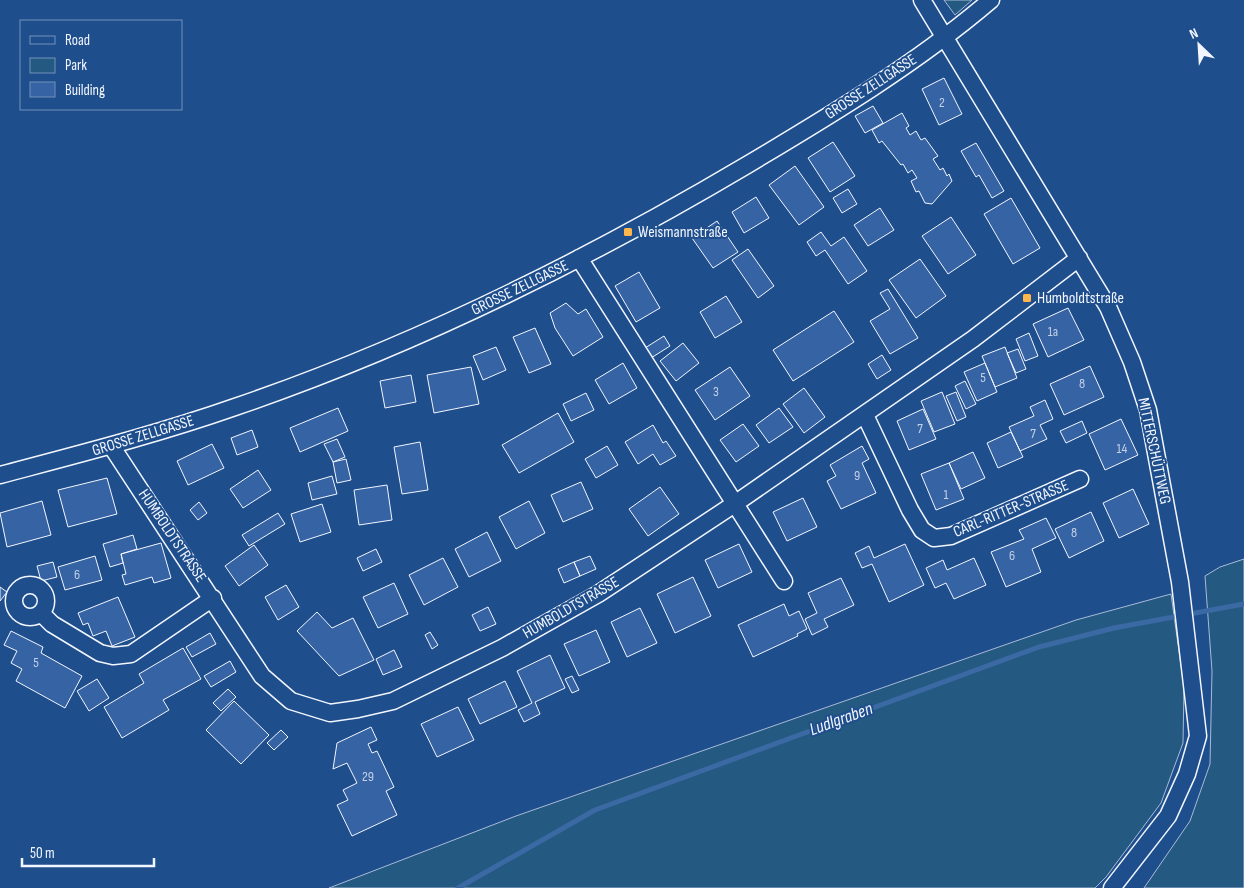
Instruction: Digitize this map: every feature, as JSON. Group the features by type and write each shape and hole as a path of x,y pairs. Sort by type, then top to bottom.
{"street":[{"name":"MITTERSCHÜTTWEG","path":"922,0 1108,307 1132,362 1148,410 1181,589 1198,736 1187,774 1168,816 1112,888"},
{"name":"GROSSE ZELLGASSE","path":"0,475 112,447 236,407 351,364 464,315 579,258 683,202 819,122 946,38 991,0"},
{"path":"579,258 784,581"},
{"name":"HUMBOLDTSTRASSE","path":"112,447 213,598 262,676 291,701 330,713 358,709 393,701 502,648 598,594 736,504 865,415 973,339 1078,258"},
{"name":"CARL-RITTER-STRASSE","path":"865,415 910,510 922,530 934,538 951,536 1080,479"},
{"path":"41,613 52,624 100,653 113,656 132,654 213,598"}],"green space":[{"path":"944,0 972,0 955,15"},
{"path":"1244,559 1244,888 1144,888 1190,821 1210,764 1212,671 1205,576 1220,567"},
{"path":"1171,594 1184,687 1183,743 1161,803 1106,877 1095,888 329,888 516,816 1076,620"}],"building":[{"path":"944,78 962,114 939,125 922,89"},
{"path":"873,106 883,123 865,133 855,116"},
{"path":"902,113 909,126 906,128 910,135 916,131 921,140 925,138 938,156 933,159 940,170 943,168 947,176 949,174 952,181 932,204 925,203 919,191 916,192 911,181 917,178 912,170 908,173 903,164 901,165 882,141 879,143 872,130"},
{"path":"833,142 855,176 830,192 808,158"},
{"path":"976,143 1004,191 992,198 979,175 976,177 961,151"},
{"path":"795,166 824,207 799,225 769,185"},
{"path":"848,189 857,204 842,213 833,198"},
{"path":"756,197 769,218 744,233 732,212"},
{"path":"1011,198 1040,248 1013,264 984,214"},
{"path":"880,208 894,230 868,246 854,225"},
{"path":"951,217 976,255 948,274 922,236"},
{"path":"717,221 738,252 713,268 692,238"},
{"path":"821,232 831,246 844,237 867,271 848,284 825,250 816,256 807,242"},
{"path":"748,249 774,286 758,298 732,260"},
{"path":"920,259 946,296 916,318 889,280"},
{"path":"639,272 660,308 636,322 615,286"},
{"path":"888,289 918,338 890,354 870,321 890,309 880,293"},
{"path":"726,296 742,322 715,338 700,312"},
{"path":"566,303 578,314 586,309 603,337 573,356 555,328 550,313"},
{"path":"1068,308 1084,340 1048,357 1033,324"},
{"path":"834,311 854,342 793,381 773,350"},
{"path":"535,328 551,364 529,373 513,337"},
{"path":"1029,333 1038,356 1025,361 1016,339"},
{"path":"664,336 670,346 651,358 645,348"},
{"path":"683,343 699,363 676,381 660,361"},
{"path":"496,347 506,370 483,380 473,356"},
{"path":"1005,347 1017,378 995,387 982,356"},
{"path":"1018,349 1026,369 1016,373 1007,353"},
{"path":"882,355 891,370 877,379 868,364"},
{"path":"623,363 637,388 609,404 595,380"},
{"path":"985,363 997,392 977,401 964,372"},
{"path":"1090,366 1104,397 1064,415 1050,384"},
{"path":"471,367 479,404 434,413 427,375"},
{"path":"730,367 750,396 715,420 695,390"},
{"path":"411,375 416,402 385,408 380,381"},
{"path":"965,381 976,404 966,409 955,386"},
{"path":"804,388 825,417 804,433 783,404"},
{"path":"942,392 955,424 934,432 921,401"},
{"path":"956,392 966,417 957,421 946,396"},
{"path":"586,393 594,410 571,421 563,404"},
{"path":"1045,400 1053,419 1040,425 1047,439 1020,451 1009,427 1034,416 1030,407"},
{"path":"338,408 348,431 300,452 290,428"},
{"path":"779,408 793,427 769,443 756,425"},
{"path":"923,409 936,439 909,450 897,421"},
{"path":"558,413 574,442 519,473 502,445"},
{"path":"1121,419 1138,455 1105,470 1089,434"},
{"path":"1082,421 1087,433 1066,443 1060,431"},
{"path":"743,424 759,446 736,462 720,440"},
{"path":"653,425 663,443 666,441 676,456 660,465 653,454 638,464 625,442"},
{"path":"252,430 258,447 237,455 231,438"},
{"path":"1011,432 1023,457 998,468 987,443"},
{"path":"337,439 345,457 333,462 324,444"},
{"path":"420,442 428,490 402,494 394,447"},
{"path":"212,444 224,468 188,485 177,461"},
{"path":"607,446 618,465 596,478 585,459"},
{"path":"862,446 869,459 862,463 876,493 841,509 827,481 836,476 830,465"},
{"path":"973,452 985,478 961,489 949,463"},
{"path":"346,459 351,480 337,483 333,462"},
{"path":"949,463 964,499 936,510 921,474"},
{"path":"258,470 271,490 243,508 230,489"},
{"path":"332,476 337,494 312,500 308,483"},
{"path":"107,478 117,514 68,527 58,490"},
{"path":"581,482 593,509 563,522 551,495"},
{"path":"387,485 392,520 359,525 354,490"},
{"path":"660,487 679,514 648,536 629,509"},
{"path":"1133,489 1149,524 1119,538 1103,503"},
{"path":"803,498 817,527 787,541 773,512"},
{"path":"42,501 51,535 7,547 0,513"},
{"path":"529,501 545,533 516,549 499,517"},
{"path":"199,502 207,513 198,520 190,510"},
{"path":"322,504 331,532 300,542 291,514"},
{"path":"1091,512 1104,541 1069,558 1055,529"},
{"path":"278,513 285,524 249,546 242,535"},
{"path":"1046,518 1056,538 1032,549 1041,572 1006,587 991,552 1024,539 1019,530"},
{"path":"487,532 501,561 469,577 455,549"},
{"path":"133,535 137,549 121,554 123,563 110,567 103,544"},
{"path":"161,543 171,578 154,583 152,577 125,585 122,575 126,574 121,554"},
{"path":"739,544 752,572 718,588 705,560"},
{"path":"905,544 924,585 889,602 872,564 862,568 855,553 869,546 874,558"},
{"path":"254,545 268,565 239,586 225,566"},
{"path":"376,549 382,562 363,571 357,558"},
{"path":"95,556 102,580 65,590 58,567"},
{"path":"590,556 596,569 580,576 574,562"},
{"path":"443,558 458,587 424,605 409,575"},
{"path":"974,558 986,585 954,599 946,583 935,588 926,568 943,560 947,570"},
{"path":"53,562 57,577 41,581 37,566"},
{"path":"574,562 580,576 564,583 558,569"},
{"path":"693,577 711,616 675,633 657,594"},
{"path":"841,578 854,605 824,619 828,627 812,635 805,619 817,613 808,593"},
{"path":"394,583 408,614 378,628 363,597"},
{"path":"286,585 299,607 278,620 265,597"},
{"path":"0,587 7,592 0,601"},
{"path":"118,597 135,637 112,646 106,631 93,636 88,623 83,625 78,613"},
{"path":"784,604 789,616 799,611 807,629 797,634 798,636 753,657 738,625"},
{"path":"488,607 496,624 480,631 472,615"},
{"path":"640,608 657,643 627,657 611,622"},
{"path":"317,612 332,628 353,618 374,660 339,676 297,631"},
{"path":"596,630 610,662 579,676 564,644"},
{"path":"11,631 43,647 41,653 82,676 65,708 16,681 22,669 11,663 17,651 4,645"},
{"path":"430,632 438,645 432,649 425,635"},
{"path":"210,633 216,644 192,657 186,647"},
{"path":"183,648 201,679 163,700 169,710 122,738 104,707 144,683 139,674"},
{"path":"394,650 402,667 383,675 376,659"},
{"path":"550,655 565,688 535,702 540,714 524,722 518,710 532,703 517,671"},
{"path":"230,661 236,672 211,687 204,676"},
{"path":"572,676 579,690 572,693 565,679"},
{"path":"97,679 109,698 89,711 77,691"},
{"path":"505,681 517,707 480,724 468,699"},
{"path":"228,689 236,697 221,711 213,703"},
{"path":"234,701 269,735 241,764 206,730"},
{"path":"458,707 474,740 437,757 421,724"},
{"path":"371,727 377,740 368,744 372,753 377,751 394,787 386,791 397,815 352,836 337,805 348,800 343,790 357,783 347,763 333,769 337,743"},
{"path":"281,730 288,737 274,750 267,743"}],"waterway":[{"name":"Ludlgraben","path":"458,888 595,810 1039,647 1114,628 1244,604"}],"place":[{"name":"Weismannstraße","path":"628,232"},
{"name":"Humboldtstraße","path":"1027,298"}]}
